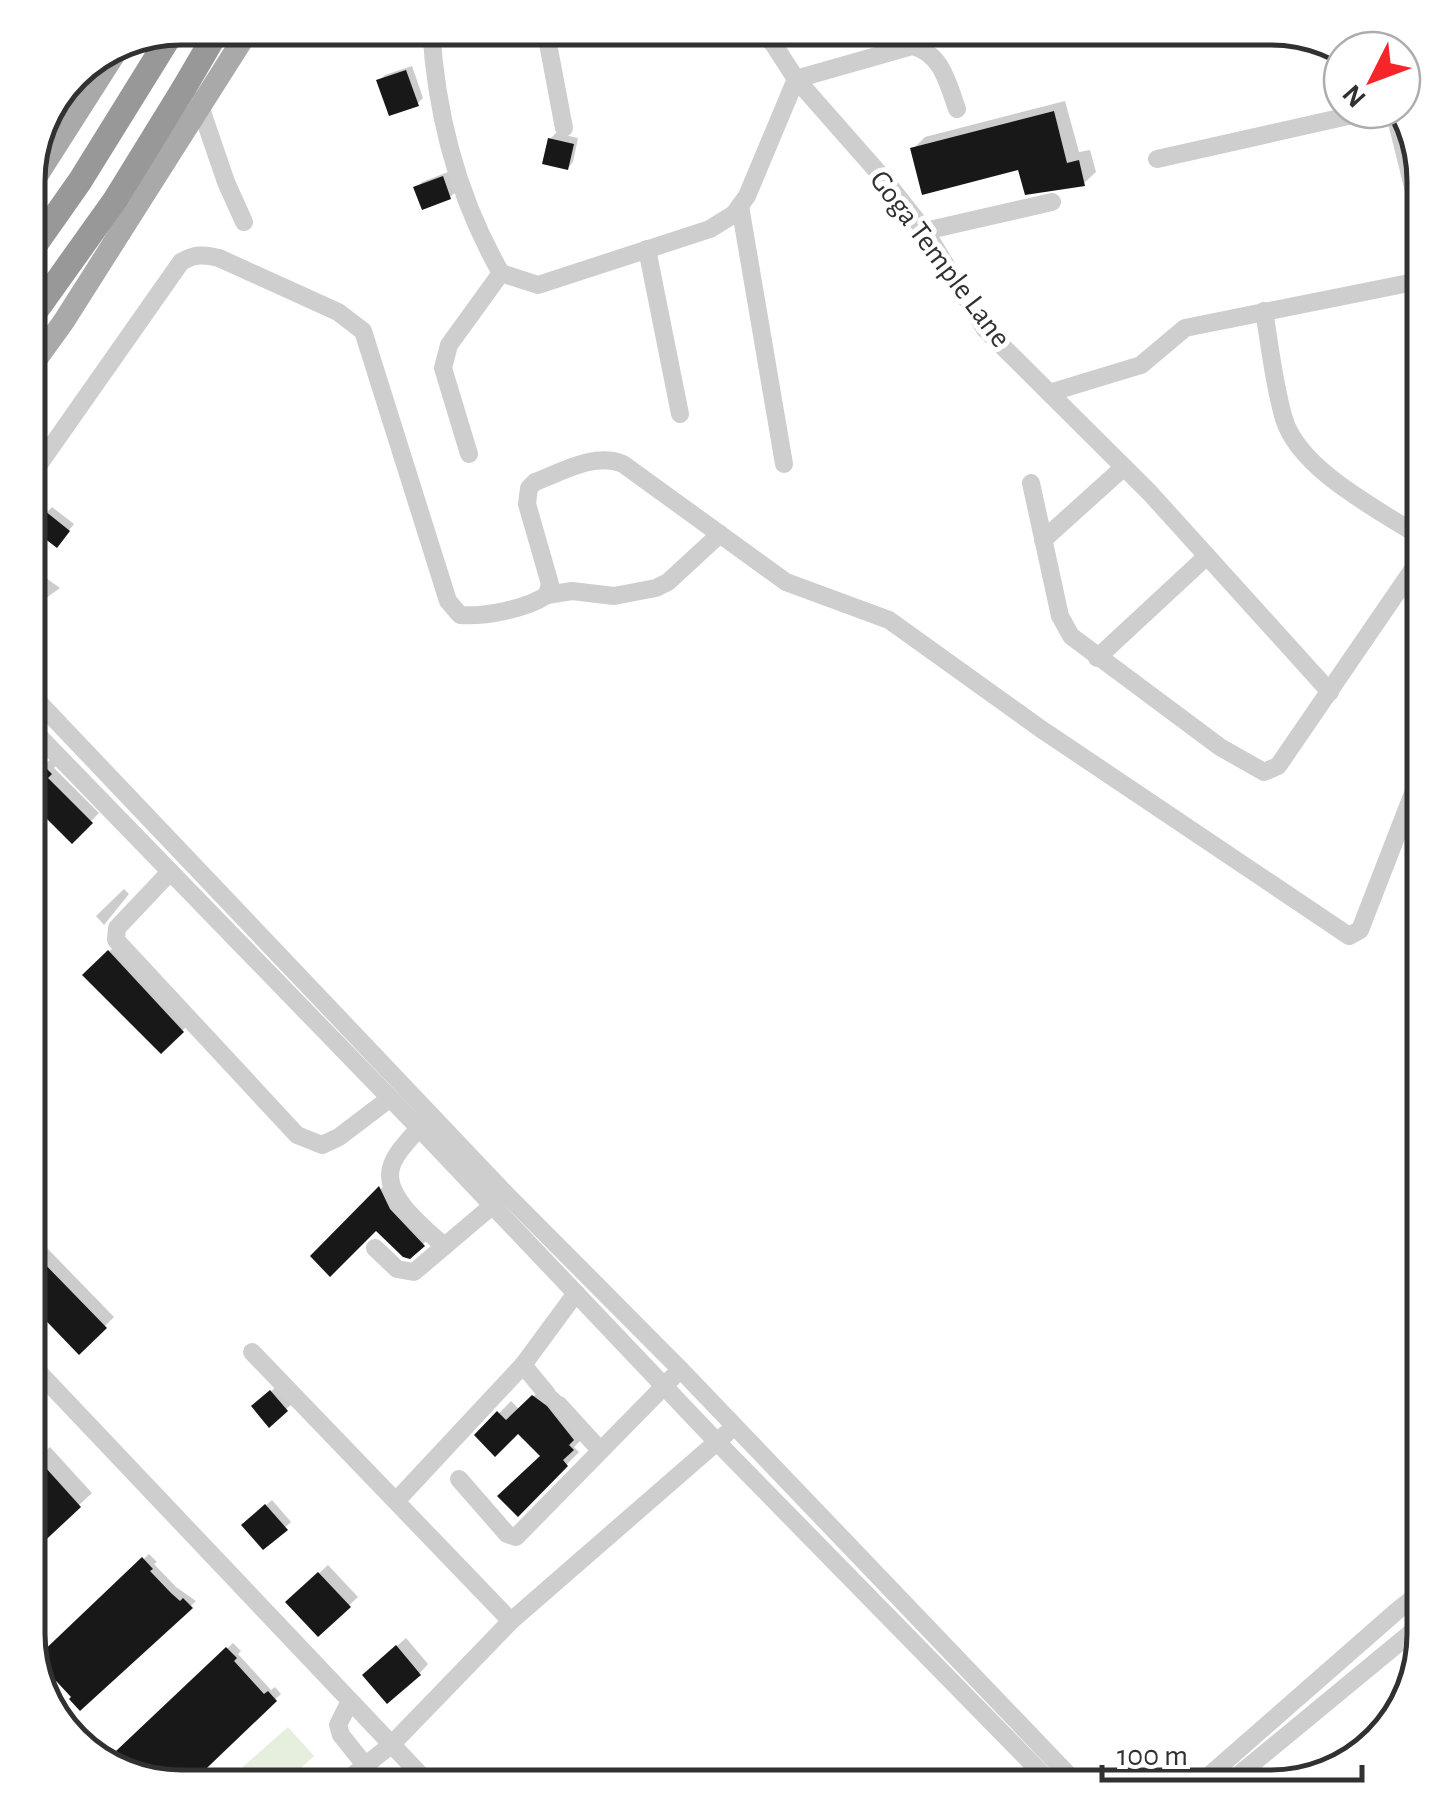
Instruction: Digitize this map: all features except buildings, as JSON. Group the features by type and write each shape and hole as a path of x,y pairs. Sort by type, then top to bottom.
{"highway":[{"path":"45,298 192,97 212,45"},
{"path":"45,231 164,46"}],"main road":[{"path":"45,347 74,305 192,97 237,45"},
{"path":"50,146 103,70"}],"street":[{"path":"432,45 438,101 467,205 502,273 538,284 710,229 734,214 796,79 912,46 924,49 943,69 957,109"},
{"path":"548,45 564,128"},
{"name":"Goga Temple Lane","path":"774,45 796,79 924,231 985,329 1124,467 1330,692"},
{"path":"192,97 244,222"},
{"path":"1157,159 1322,122"},
{"path":"924,231 1052,202"},
{"path":"740,206 784,464"},
{"path":"646,249 680,414"},
{"path":"45,456 180,262 191,256 219,258 338,312 363,332 452,608 460,616 534,602 547,595 572,592 614,596 656,588 668,582 720,534"},
{"path":"468,454 444,368 449,345 502,273"},
{"path":"1049,393 1141,365 1185,328 1407,283"},
{"path":"1264,312 1284,422 1295,443 1338,483 1407,528"},
{"path":"547,595 550,584 528,504 529,488 534,482 594,460 610,459 623,464 796,588 889,620 1041,729 1349,936 1360,930 1407,810"},
{"path":"1043,540 1124,467"},
{"path":"1031,483 1060,616 1071,636 1220,747 1264,772 1278,766 1407,578"},
{"path":"1097,658 1207,556"},
{"path":"45,711 1063,1770"},
{"path":"45,724 52,719"},
{"path":"45,749 419,1128 718,1443 1037,1770"},
{"path":"169,873 117,928 116,940 297,1135 322,1145 390,1099"},
{"path":"419,1128 392,1166 390,1180 410,1212 444,1246"},
{"path":"375,1248 397,1268 414,1272 506,1194"},
{"path":"396,1500 523,1365 576,1293"},
{"path":"252,1352 511,1621"},
{"path":"523,1365 600,1450"},
{"path":"458,1479 507,1534 516,1537 681,1370"},
{"path":"45,1380 415,1770"},
{"path":"359,1770 391,1745 511,1621 733,1427"},
{"path":"1219,1770 1407,1623"},
{"path":"1244,1770 1407,1624"},
{"path":"350,1701 338,1724 341,1735 365,1765"}],"green space":[{"path":"288,1727 314,1756 299,1770 239,1770"}]}
